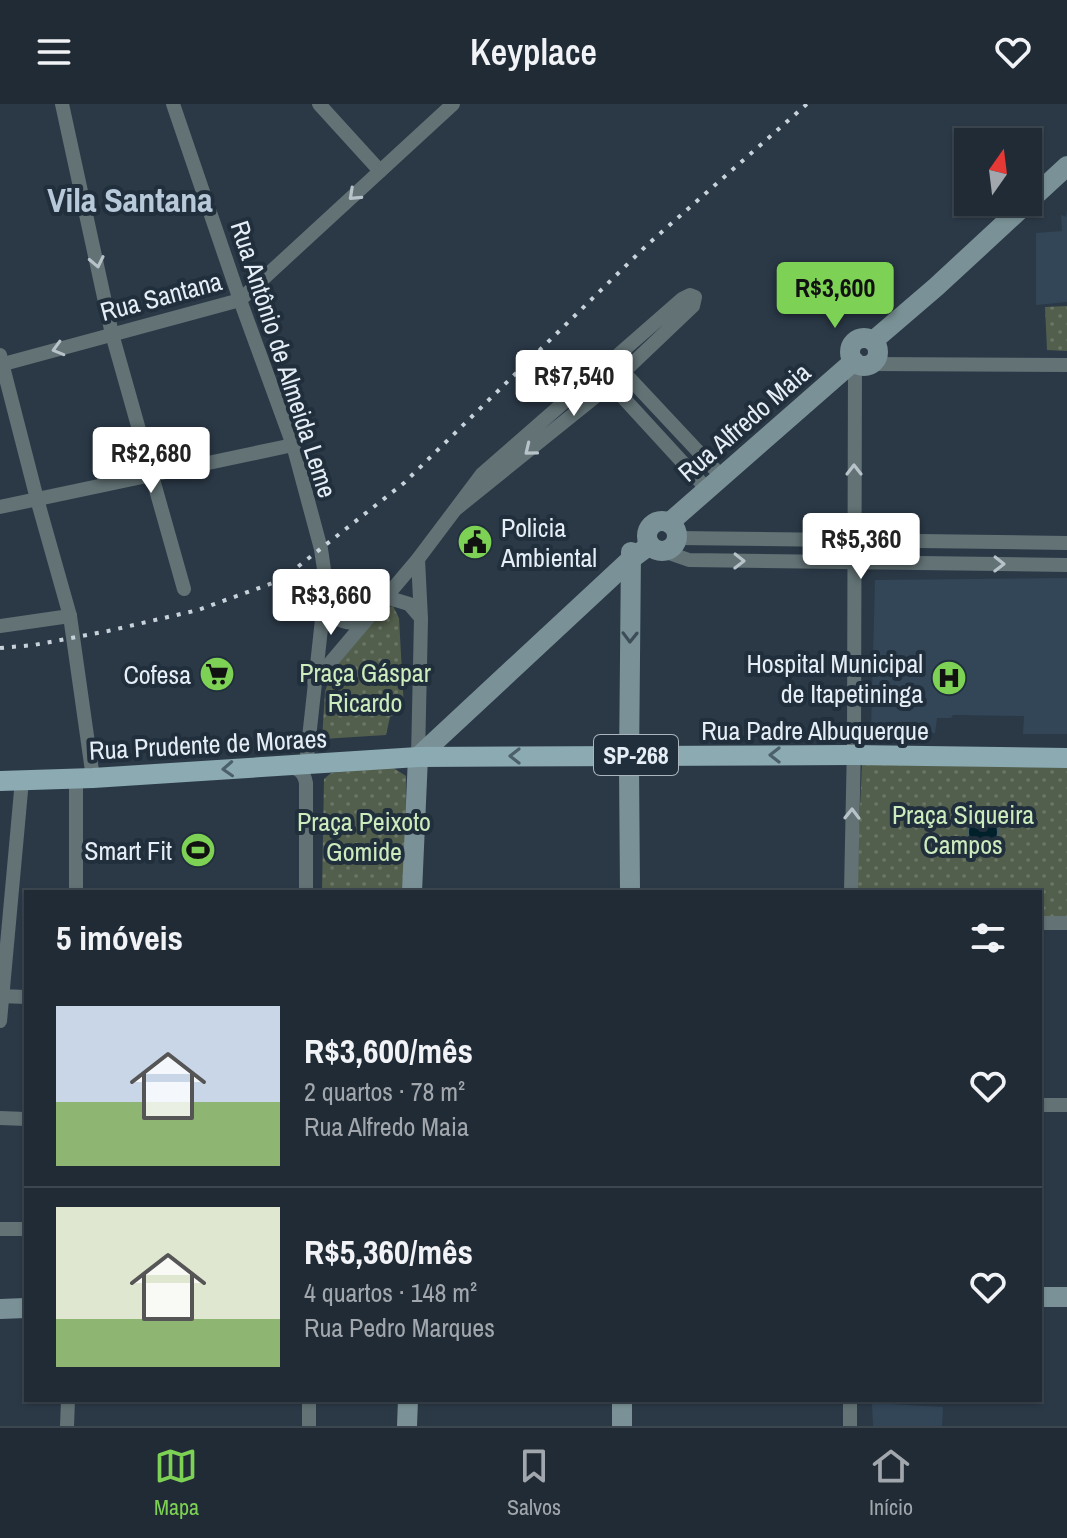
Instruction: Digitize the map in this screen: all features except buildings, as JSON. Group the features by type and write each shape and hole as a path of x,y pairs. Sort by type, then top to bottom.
{"main road":[{"path":"1042,189 1067,166"},
{"path":"860,362 876,360 878,351 873,341 1013,216"},
{"name":"Rua Alfredo Maia","path":"418,757 714,483 860,362"},
{"path":"630,890 629,755 653,542"},
{"name":"Rua Padre Albuquerque","path":"418,757 853,755 1067,758"},
{"path":"412,890 418,757"},
{"name":"Rua Prudente de Moraes","path":"0,781 306,769 418,757"},
{"path":"1042,1297 1067,1297"},
{"path":"0,1309 24,1308"},
{"path":"407,1426 408,1402"},
{"path":"622,1402 622,1426"}],"street":[{"path":"62,104 112,334 184,589"},
{"name":"Rua Antônio de Almeida Leme","path":"173,104 293,445 321,549 325,574 324,602 306,769 306,890"},
{"path":"319,104 380,171"},
{"name":"Rua Santana","path":"1,362 240,300 453,104"},
{"path":"314,682 418,559 482,474 682,299 690,295 695,297 693,306 625,373 456,509"},
{"path":"612,360 714,483"},
{"path":"1,362 70,616 85,778 76,890"},
{"path":"851,890 854,540 860,362 1067,365"},
{"path":"599,371 714,483"},
{"path":"0,507 293,445"},
{"path":"653,542 854,540 1067,543"},
{"path":"653,542 689,560 1067,565"},
{"path":"418,559 421,619 418,757"},
{"path":"386,597 409,604 421,619"},
{"path":"324,602 331,615 339,620 350,623 365,621"},
{"path":"0,626 70,616"},
{"path":"0,1021 22,780"},
{"path":"1042,923 1067,923"},
{"path":"2,996 24,997"},
{"path":"1042,1105 1067,1105"},
{"path":"0,1118 24,1119"},
{"path":"0,1229 24,1229"},
{"path":"67,1426 68,1402"},
{"path":"309,1402 309,1426"},
{"path":"850,1402 850,1426"}],"shaded area":[{"path":"1067,209 1067,302 1036,305 1036,233 1062,231 1061,215 1066,217"},
{"name":"Hospital Municipal de Itapetininga","path":"1067,578 1067,734 1023,734 1024,716 953,715 951,718 937,718 935,733 871,731 875,580"},
{"path":"872,1403 943,1407 942,1426 873,1426"}],"green space":[{"path":"1067,306 1067,351 1047,350 1045,307"},
{"name":"Praça Gáspar Ricardo","path":"393,606 399,618 404,709 390,717 386,735 322,739 325,692 335,661 377,610"},
{"name":"Praça Siqueira Campos","path":"862,765 1067,765 1067,922 1042,922 1042,890 856,890"},
{"name":"Praça Peixoto Gomide","path":"392,767 406,776 405,890 322,890 324,779 331,773"}],"water":[{"path":"983,817 994,821 998,832 994,843 983,847 972,843 968,832 972,821"}],"railway":[{"path":"0,648 108,631 198,610 281,580 404,483 647,245 807,104"}],"place":[{"name":"Policia Ambiental","path":"475,542"},
{"name":"Cofesa","path":"217,674"},
{"name":"Hospital Municipal de Itapetininga","path":"949,678"},
{"name":"Smart Fit","path":"198,850"}],"district":[{"name":"Vila Santana","path":"130,200"}]}
